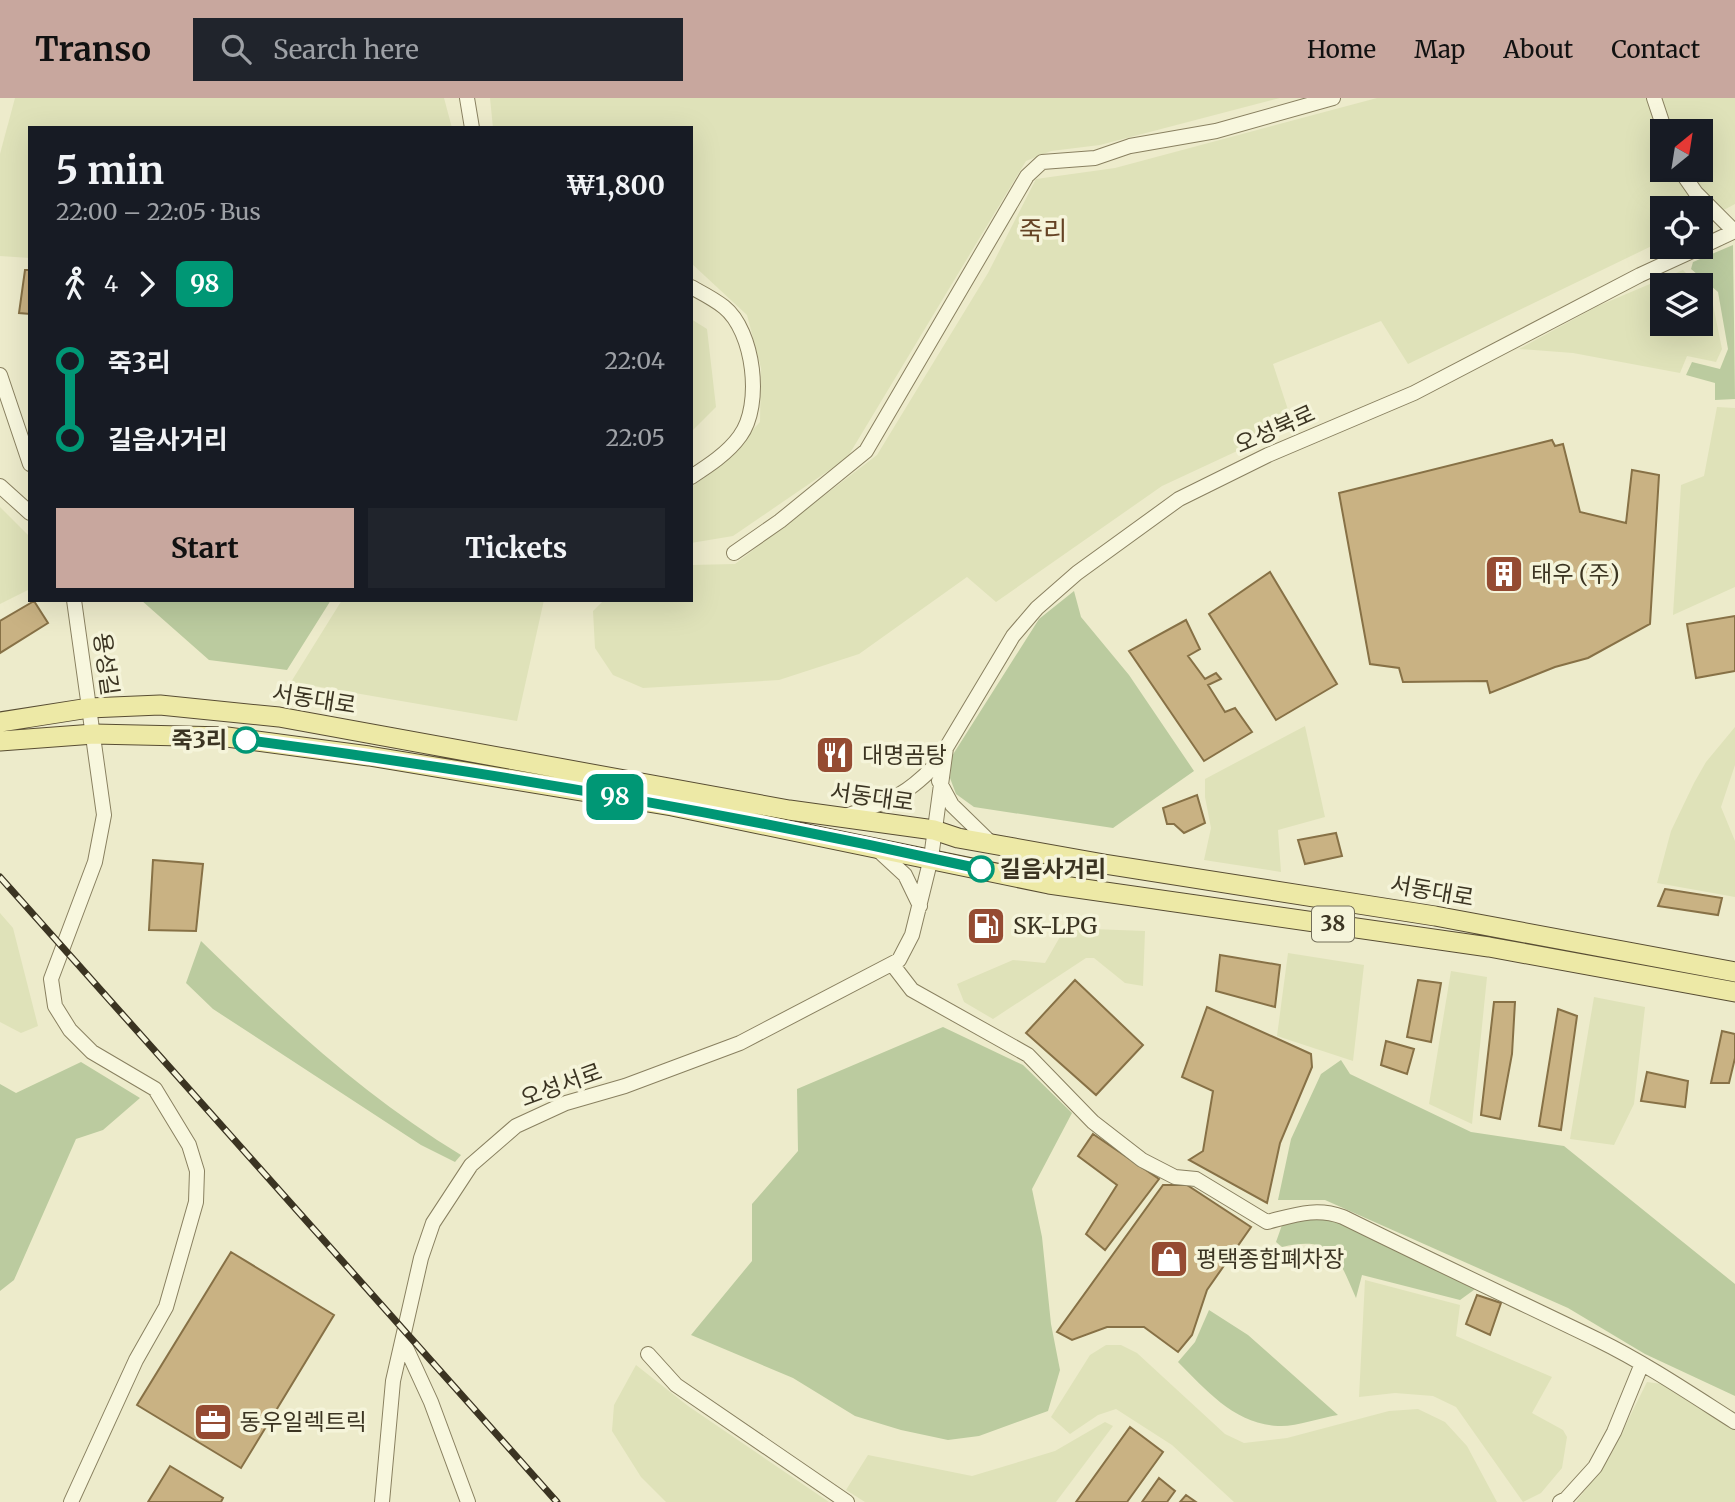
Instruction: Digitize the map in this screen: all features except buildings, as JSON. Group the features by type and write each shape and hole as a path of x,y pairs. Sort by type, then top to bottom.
{"main road":[{"name":"서동대로","path":"0,722 89,708 160,705 279,717 841,817 934,830 994,845 1435,916 1735,972"},
{"name":"서동대로","path":"0,741 94,734 226,737 369,756 672,806 1049,884 1489,947 1735,992"}],"street":[{"path":"467,98 472,126"},
{"path":"734,552 779,521 866,450 1027,176 1042,162 1095,158 1130,146 1216,131 1333,98"},
{"path":"1654,98 1661,119"},
{"path":"1688,182 1735,231"},
{"name":"오성북로","path":"1713,241 1735,231"},
{"name":"오성북로","path":"944,752 1013,636 1037,608 1077,573 1179,499 1268,455 1414,393 1675,259"},
{"path":"693,289 725,307 740,329 753,367 753,398 748,423 740,438 713,463 693,476"},
{"path":"0,375 28,458"},
{"path":"0,415 15,418"},
{"path":"0,486 28,511"},
{"name":"용성길","path":"71,1502 136,1360 166,1307 196,1202 197,1171 189,1144 155,1089 92,1052 70,1030 55,1006 51,979 95,862 104,815 74,602"},
{"path":"841,817 896,800 924,778 944,752"},
{"name":"오성서로","path":"382,1502 394,1381 421,1258 433,1223 471,1165 516,1126 566,1102 625,1086 740,1043 892,964 907,949 931,858 944,752"},
{"path":"939,781 960,814 994,845"},
{"path":"875,848 905,875 919,906"},
{"path":"892,964 912,990 1028,1055 1093,1122 1142,1160 1175,1177 1196,1179 1267,1222 1315,1211 1343,1217 1600,1341 1679,1385 1735,1422"},
{"path":"403,1341 431,1402 468,1502"},
{"path":"648,1354 676,1385 847,1502"},
{"path":"1560,1502 1566,1499 1595,1467 1614,1432 1641,1366"}],"green space":[{"path":"15,98 444,98 451,126 28,126 28,258 0,256 0,154"},
{"path":"490,98 1280,98 1100,145 1051,151 1026,161 847,458 733,536 693,543 693,486 715,470 760,422 761,368 747,315 693,265 693,126 493,126"},
{"path":"1377,98 1735,98 1735,204 1713,216 1713,196 1650,196 1650,247 1408,364 1381,321 1273,364 1293,425 1162,486 996,602 967,577 859,654 779,680 643,688 613,675 595,648 593,611 602,602 693,602 693,565 735,564 877,455 988,273 1036,179 1115,168"},
{"path":"1733,245 1735,399 1715,400 1715,383 1686,375 1692,362 1720,369 1728,349 1718,292 1713,288 1713,273 1696,273 1691,269 1693,262 1713,259 1713,254"},
{"path":"1650,284 1650,336 1713,336 1713,305 1722,349 1716,362 1687,356 1680,373 1573,353 1519,349 1598,306"},
{"path":"693,320 707,329 716,407 693,430"},
{"path":"1717,407 1735,408 1735,587 1673,615 1681,485 1704,476"},
{"path":"0,507 28,535 28,590 0,604"},
{"path":"1074,591 1081,617 1129,675 1194,771 1113,828 974,807 956,794 950,778 952,756 1039,619"},
{"path":"143,602 330,602 287,670 209,660"},
{"path":"341,602 544,602 517,721 291,682"},
{"path":"1305,726 1325,817 1278,830 1281,872 1204,860 1211,828 1205,797 1205,779"},
{"path":"1735,727 1735,765 1721,807 1735,841 1735,897 1657,883 1671,831 1694,783 1706,762"},
{"path":"0,913 13,928 38,1026 21,1033 0,1022"},
{"path":"1065,928 1145,931 1143,986 1125,983 1094,958 1086,958 993,1019 964,1002 957,984 1013,960 1045,963"},
{"path":"201,941 325,1056 391,1108 461,1155 455,1162 421,1145 213,1009 186,983"},
{"path":"1288,953 1364,965 1353,1061 1277,1036"},
{"path":"1451,971 1487,977 1472,1124 1429,1104"},
{"path":"1594,997 1645,1007 1634,1104 1614,1145 1570,1139"},
{"path":"943,1027 1023,1065 1072,1113 1032,1189 1042,1237 1051,1324 1060,1370 1048,1411 979,1436 948,1440 855,1416 793,1378 691,1335 752,1261 752,1204 798,1151 797,1089"},
{"path":"1341,1060 1350,1074 1471,1132 1564,1146 1735,1284 1735,1396 1645,1354 1568,1308 1325,1200 1278,1200 1291,1139 1321,1074"},
{"path":"81,1062 140,1098 103,1130 76,1139 14,1280 0,1291 0,1084 16,1093"},
{"path":"1303,1218 1339,1220 1478,1287 1460,1300 1362,1275 1356,1298 1338,1261 1323,1247 1299,1244 1282,1247 1276,1242 1282,1225"},
{"path":"1365,1280 1460,1305 1456,1336 1552,1377 1532,1413 1563,1430 1567,1437 1562,1468 1541,1493 1523,1502 1456,1407 1433,1396 1395,1393 1359,1397"},
{"path":"1209,1310 1248,1335 1338,1415 1278,1426 1248,1419 1223,1404 1178,1362 1195,1342"},
{"path":"1106,1345 1121,1345 1137,1353 1225,1434 1244,1443 1287,1438 1389,1411 1418,1409 1445,1422 1467,1446 1497,1502 1234,1502 1172,1445 1116,1409 1098,1415 1070,1434 1051,1417 1090,1355"},
{"path":"636,1365 688,1406 829,1502 666,1502 641,1477 612,1431 614,1405"},
{"path":"1647,1382 1669,1385 1735,1427 1735,1502 1576,1502 1609,1458"},
{"path":"1105,1422 1113,1426 1056,1502 865,1502 846,1490 868,1455 972,1476 1055,1451"}],"railway":[{"path":"0,877 557,1502"}],"bus line":[{"name":"98","path":"246,740 369,756 672,806 981,869"}],"place":[{"name":"태우 (주)","path":"1504,574"},
{"name":"죽3리","path":"246,740"},
{"name":"대명곰탕","path":"835,755"},
{"name":"길음사거리","path":"981,869"},
{"name":"SK-LPG","path":"986,926"},
{"name":"평택종합폐차장","path":"1169,1259"},
{"name":"동우일렉트릭","path":"213,1422"}],"district":[{"name":"죽리","path":"1043,231"}]}
